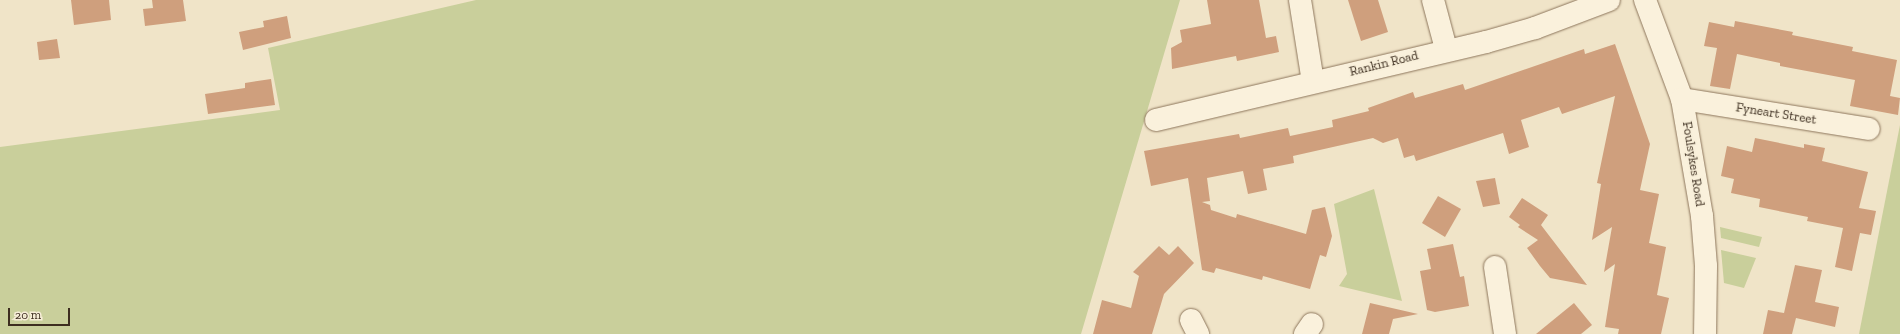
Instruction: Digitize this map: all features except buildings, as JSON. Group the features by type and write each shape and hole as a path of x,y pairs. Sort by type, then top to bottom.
{"street":[{"path":"1300,0 1313,82"},
{"path":"1433,0 1446,49"},
{"name":"Rankin Road","path":"1156,120 1446,49 1486,42 1535,28 1609,0"},
{"name":"Foulsykes Road","path":"1645,0 1682,99 1702,216 1706,266 1705,334"},
{"name":"Fyneart Street","path":"1682,99 1869,129"},
{"path":"1495,267 1506,334"}],"green space":[{"path":"476,0 1180,0 1081,334 0,334 0,147 280,110 268,48"},
{"path":"1900,125 1900,334 1859,334"},
{"path":"1374,189 1402,301 1339,286 1347,274 1334,204"},
{"path":"1720,227 1762,237 1759,247 1721,238"},
{"path":"1721,250 1756,258 1744,288 1724,283"}]}
